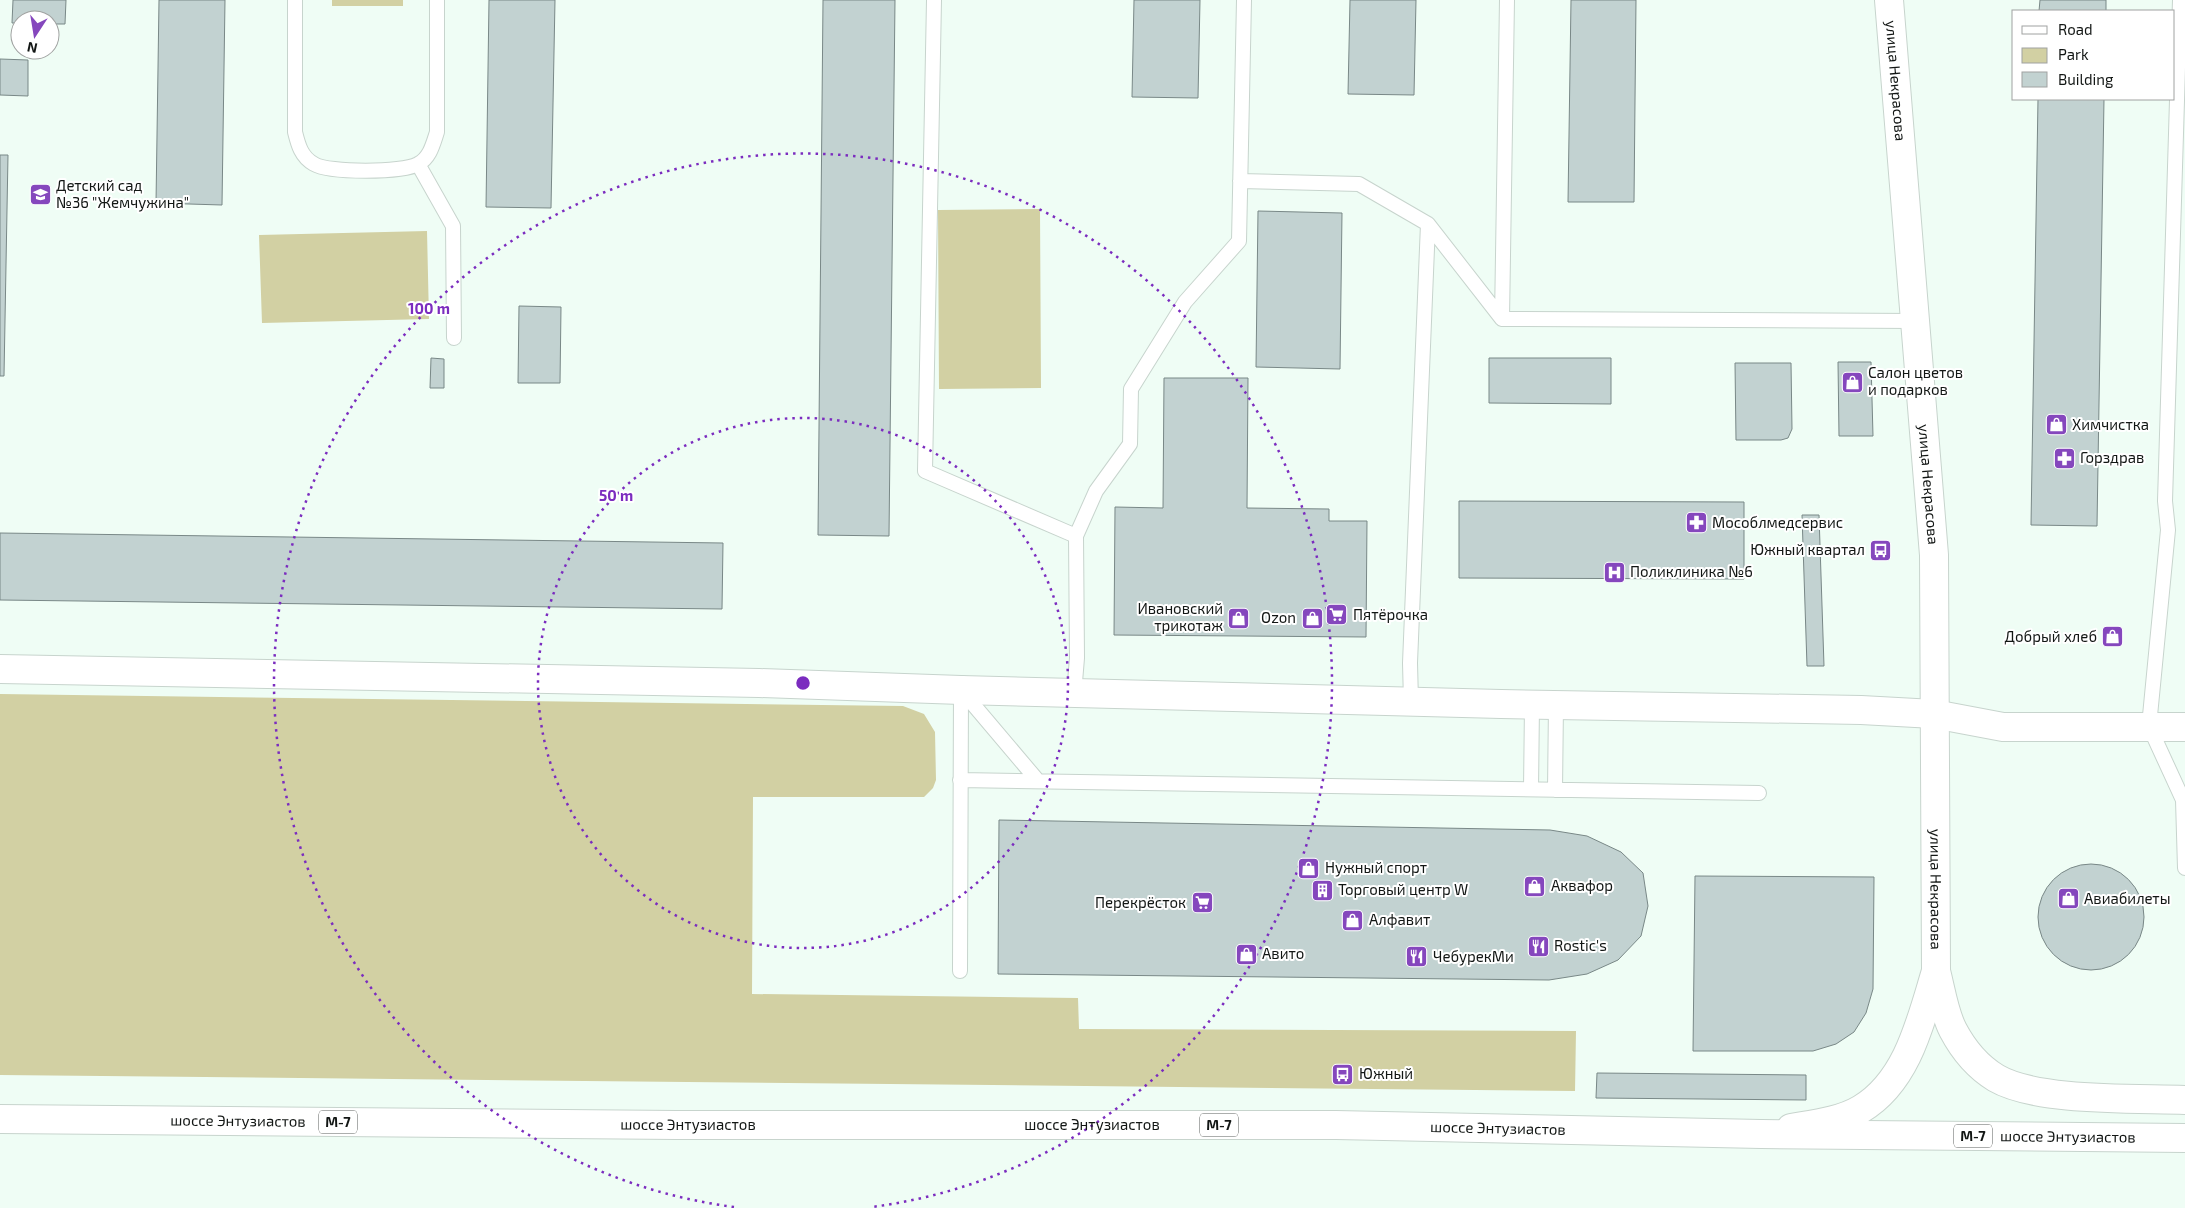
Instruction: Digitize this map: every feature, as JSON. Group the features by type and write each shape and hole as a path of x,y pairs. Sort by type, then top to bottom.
{"main road":[{"name":"улица Некрасова","path":"1889,0 1934,555 1936,971 1952,1029 1973,1060 1996,1078 2024,1089 2064,1095 2185,1100"},
{"path":"0,669 760,683 1074,694 1861,710 1934,714 2003,727 2185,727"},
{"name":"улица Некрасова","path":"1762,1134 1830,1121 1860,1110 1880,1096 1900,1069 1916,1035 1936,971"},
{"name":"шоссе Энтузиастов","path":"0,1119 666,1125 1336,1125 1762,1134 2185,1138"}],"lane":[{"path":"295,0 295,132 300,150 314,164 332,169 400,169 418,164 432,150 437,132 437,0"},
{"path":"934,0 925,471 1076,536"},
{"path":"1074,694 1077,658 1076,536 1096,491 1130,444 1131,389 1184,302 1239,241 1244,0"},
{"path":"1502,319 1507,0"},
{"path":"2180,0 2165,501 2168,530 2149,726 2182,800 2185,868"},
{"path":"418,164 453,226 454,338"},
{"path":"1240,181 1359,184 1428,224 1502,319"},
{"path":"1411,702 1410,663 1428,224"},
{"path":"1502,319 1916,321"},
{"path":"960,971 961,690"},
{"path":"961,690 1038,781"},
{"path":"1531,790 1544,705"},
{"path":"1544,705 1555,790"},
{"path":"960,780 1759,793"}],"green space":[{"path":"332,0 403,0 403,6 332,6"},
{"path":"1040,209 1041,388 939,389 938,210"},
{"path":"427,231 429,319 262,323 259,235"},
{"path":"0,694 903,706 924,714 935,732 936,780 933,788 924,797 753,797 752,994 1078,998 1079,1029 1576,1031 1575,1091 0,1075"}],"building":[{"path":"13,0 66,0 65,24 60,24 60,10 13,10"},
{"path":"159,0 225,0 222,205 156,203"},
{"path":"489,0 555,0 551,208 486,207"},
{"path":"823,0 895,0 889,536 818,535"},
{"path":"1134,0 1200,0 1198,98 1132,97"},
{"path":"1350,0 1416,0 1414,95 1348,94"},
{"path":"1571,0 1636,0 1634,202 1568,202"},
{"path":"2040,0 2106,0 2106,10 2039,10"},
{"path":"0,59 28,60 28,96 0,95"},
{"path":"2038,100 2104,100 2097,526 2031,525"},
{"path":"0,155 8,155 4,376 0,376"},
{"path":"1258,211 1342,213 1340,369 1256,367"},
{"path":"519,306 561,307 560,383 518,383"},
{"path":"431,358 444,359 444,388 430,388"},
{"path":"1489,358 1611,358 1611,404 1489,403"},
{"path":"1838,362 1871,362 1873,436 1839,436"},
{"path":"1735,363 1791,363 1792,429 1788,438 1781,440 1736,440"},
{"path":"1164,378 1248,378 1247,508 1329,509 1329,521 1367,521 1366,637 1114,635 1115,507 1163,508"},
{"path":"1459,501 1744,502 1744,579 1459,578"},
{"path":"1802,515 1819,515 1824,666 1807,666"},
{"path":"0,533 723,543 722,609 0,600"},
{"name":"Торговый центр W","path":"999,820 1550,830 1587,836 1621,852 1643,873 1648,906 1641,936 1618,960 1587,974 1549,980 998,974"},
{"path":"2091,864 2111,868 2129,879 2140,897 2144,917 2140,937 2129,955 2111,966 2091,970 2071,966 2053,955 2042,937 2038,917 2042,897 2053,879 2071,868"},
{"path":"1695,876 1874,877 1873,989 1866,1013 1854,1032 1836,1044 1813,1051 1693,1051"},
{"path":"1597,1073 1806,1075 1806,1100 1596,1098"}],"place":[{"name":"Детский сад №36 \"Жемчужина\"","path":"40,195"},
{"name":"Салон цветов и подарков","path":"1852,382"},
{"name":"Химчистка","path":"2056,425"},
{"name":"Горздрав","path":"2064,458"},
{"name":"Мособлмедсервис","path":"1696,523"},
{"name":"Южный квартал","path":"1881,550"},
{"name":"Поликлиника №6","path":"1614,572"},
{"name":"Пятёрочка","path":"1337,615"},
{"name":"Ивановский трикотаж","path":"1239,618"},
{"name":"Ozon","path":"1312,618"},
{"name":"Добрый хлеб","path":"2113,637"},
{"name":"Нужный спорт","path":"1309,868"},
{"name":"Аквафор","path":"1535,886"},
{"name":"Торговый центр W","path":"1322,890"},
{"name":"Авиабилеты","path":"2068,899"},
{"name":"Перекрёсток","path":"1202,903"},
{"name":"Алфавит","path":"1353,920"},
{"name":"Rostic's","path":"1538,946"},
{"name":"Авито","path":"1246,954"},
{"name":"ЧебурекМи","path":"1417,957"},
{"name":"Южный","path":"1343,1074"}]}
